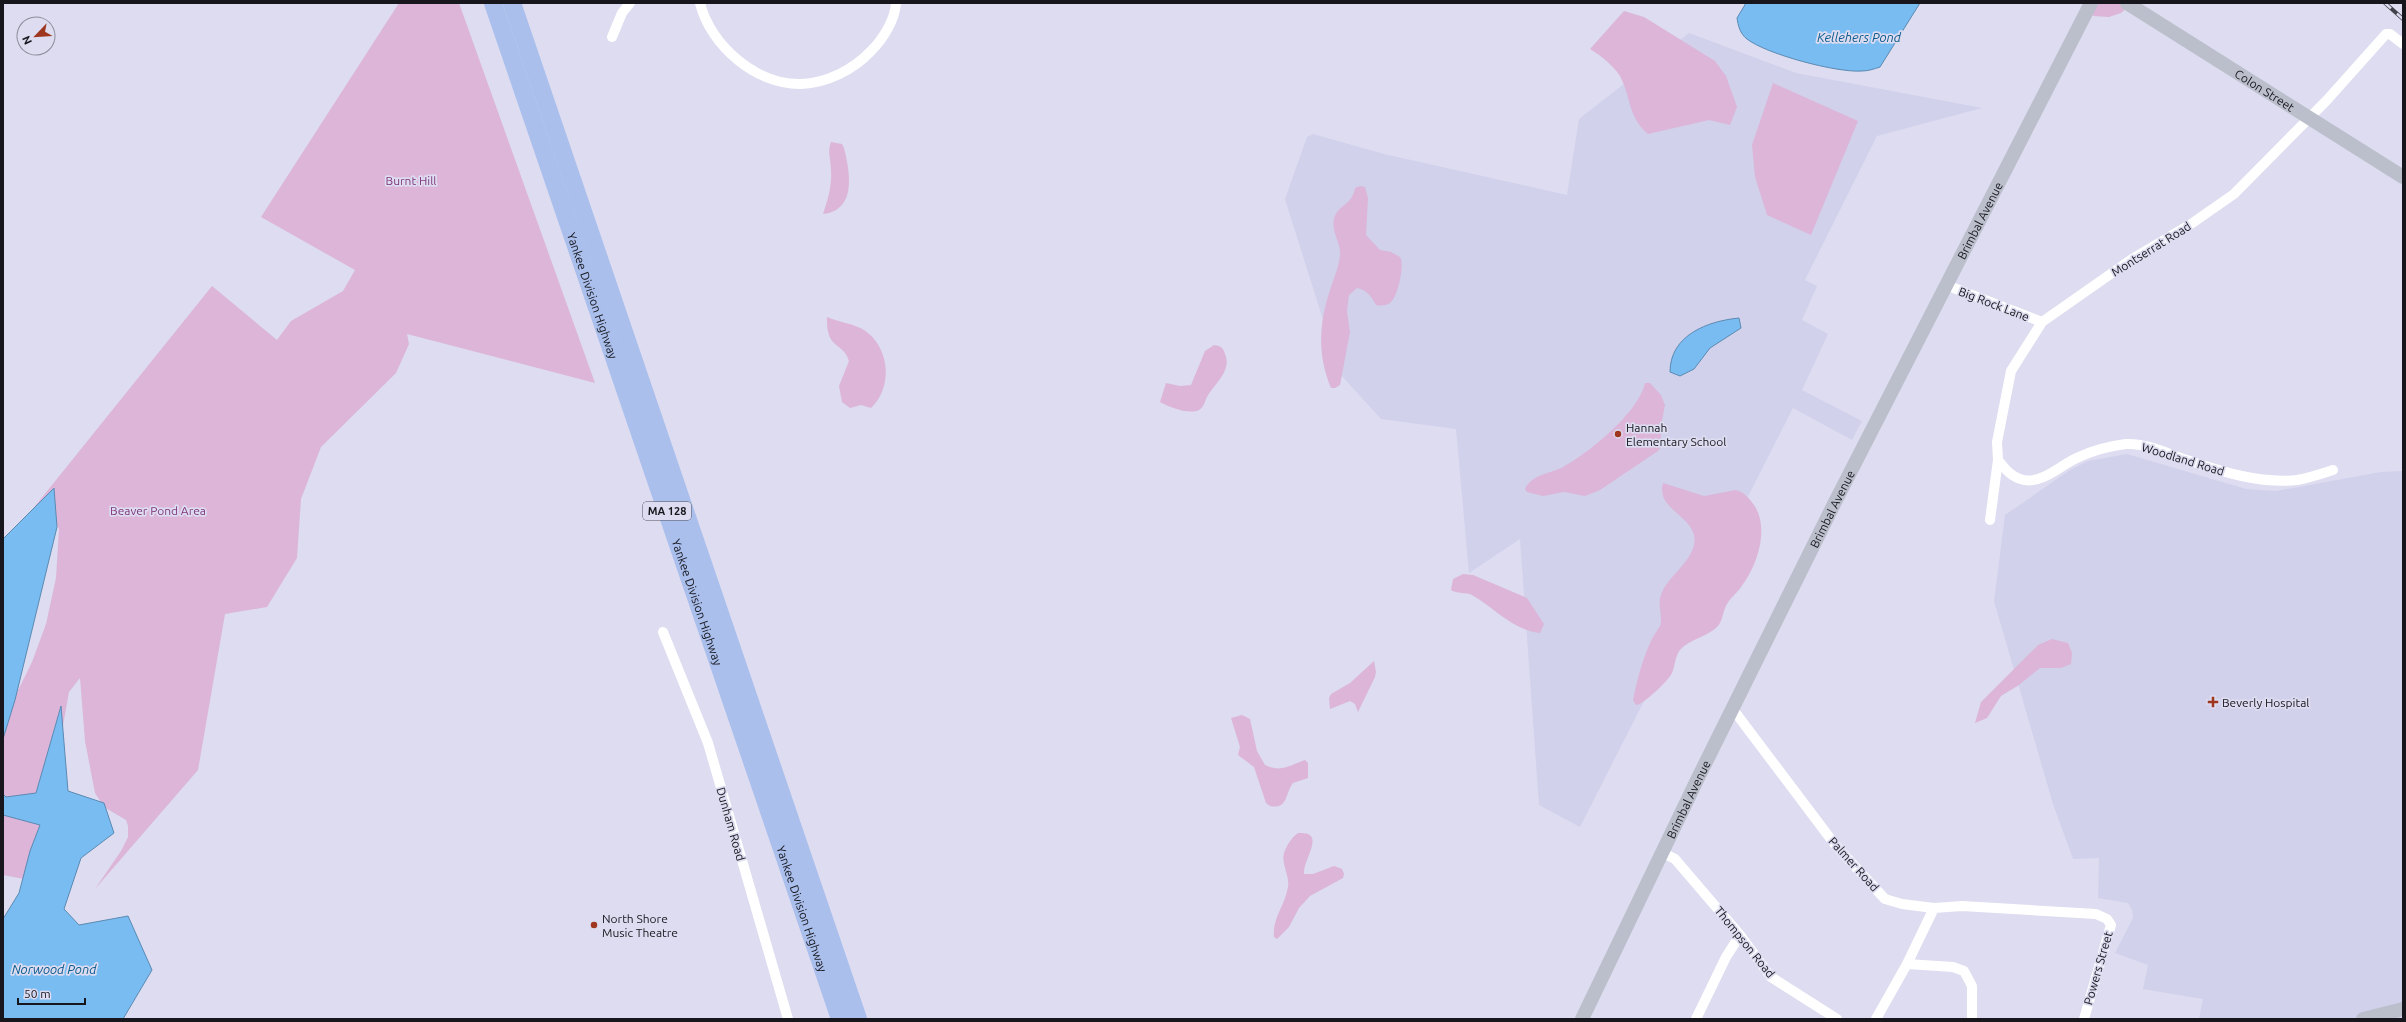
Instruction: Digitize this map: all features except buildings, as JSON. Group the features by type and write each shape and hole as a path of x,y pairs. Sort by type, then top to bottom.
{"highway":[{"name":"Yankee Division Highway","path":"493,3 840,1019"},
{"name":"Yankee Division Highway","path":"512,3 858,1019"}],"main road":[{"name":"Brimbal Avenue","path":"1582,1019 1732,708 1946,285 2091,3"},
{"name":"Colon Street","path":"2127,3 2403,177"},
{"path":"2363,1019 2403,1009"}],"street":[{"path":"612,37 622,13 630,3"},
{"path":"700,3 704,18 720,43 737,59 758,73 799,84 820,82 856,65 880,42 896,3"},
{"name":"Montserrat Road","path":"1990,520 1998,460 1997,442 2011,371 2042,322 2132,259 2191,224 2234,194 2310,118 2386,34 2390,34 2403,44"},
{"name":"Big Rock Lane","path":"1946,285 2042,322"},
{"name":"Woodland Road","path":"1998,460 2009,474 2025,480 2039,477 2077,457 2101,448 2127,444 2144,446 2211,468 2274,481 2298,480 2333,470"},
{"name":"Dunham Road","path":"663,632 708,743 788,1019"},
{"name":"Palmer Road","path":"1732,708 1836,846 1885,899 1902,904 1934,908 1962,906 2046,910 2096,914 2107,919"},
{"name":"Thompson Road","path":"1663,853 1675,859 1740,935 1771,977 1838,1019"},
{"path":"1876,1019 1907,964 1934,908"},
{"name":"Powers Street","path":"2084,1019 2111,925 2107,919"},
{"path":"1696,1019 1726,957 1740,935"},
{"path":"1907,964 1953,967 1964,971 1972,986 1972,1019"}],"shaded area":[{"name":"Hannah Elementary School","path":"1689,33 1796,73 1982,108 1877,136 1805,280 1817,286 1802,320 1828,334 1802,390 1862,421 1852,440 1793,408 1580,827 1539,805 1520,539 1469,573 1456,429 1381,419 1340,374 1285,199 1307,137 1313,134 1384,154 1567,195 1579,119"},
{"name":"Beverly Hospital","path":"2127,454 2246,489 2276,491 2381,472 2403,471 2403,1019 2199,1019 2203,999 2143,989 2148,965 2115,953 2133,918 2132,910 2128,903 2098,898 2099,858 2073,859 2053,804 1994,601 2005,515 2070,470 2088,461"}],"green space":[{"path":"399,3 459,3 595,383 407,334 409,344 396,373 321,447 301,499 297,558 267,607 225,614 198,770 95,889 121,851 128,837 128,826 126,820 104,807 95,793 85,741 80,678 69,692 36,875 24,879 3,875 3,721 32,662 46,624 56,578 59,529 57,525 3,546 212,286 277,340 291,321 343,291 355,270 261,217"},
{"path":"2087,3 2132,3 2121,13 2109,17 2093,16"},
{"path":"1624,11 1644,17 1715,61 1726,76 1737,107 1730,125 1709,120 1648,134 1633,114 1620,76 1614,68 1590,49"},
{"path":"1773,83 1858,121 1811,235 1767,215 1755,177 1752,145"},
{"path":"831,142 842,144 844,148 849,178 848,188 846,198 841,205 834,211 823,214 831,182 829,153"},
{"path":"1360,186 1365,187 1368,198 1366,235 1380,250 1391,252 1400,257 1402,266 1401,273 1394,299 1388,304 1382,306 1376,305 1368,294 1357,288 1349,295 1347,311 1350,332 1340,385 1335,388 1331,388 1323,363 1321,339 1326,303 1340,255 1333,224 1336,214 1351,198 1355,188"},
{"path":"827,317 864,330 879,346 886,367 885,378 883,389 871,408 861,405 850,408 842,402 839,386 849,361 843,350 832,341 829,335 827,328"},
{"path":"1214,345 1222,348 1227,360 1226,366 1222,377 1210,392 1201,409 1190,412 1174,408 1160,402 1166,383 1180,386 1191,385 1205,351"},
{"path":"1645,383 1650,383 1661,395 1665,405 1661,426 1661,447 1658,451 1600,490 1585,496 1564,492 1543,496 1527,492 1525,489 1532,480 1574,461 1612,431 1633,406 1641,394"},
{"path":"1663,483 1704,496 1736,490 1741,492 1752,502 1759,514 1761,525 1760,547 1747,579 1730,599 1718,626 1709,633 1684,646 1677,655 1670,676 1650,697 1636,705 1633,700 1636,685 1646,653 1661,622 1661,595 1666,584 1689,557 1694,545 1694,535 1691,527 1665,501 1662,493"},
{"path":"1463,574 1473,575 1527,598 1544,624 1540,633 1521,628 1512,623 1472,595 1451,590 1453,579"},
{"path":"2052,639 2068,643 2072,653 2071,664 2061,668 2040,668 2019,685 2001,696 1987,718 1975,723 1981,702 2038,645"},
{"path":"1374,661 1376,672 1375,677 1358,712 1355,704 1350,701 1330,709 1329,698 1331,694 1350,683"},
{"path":"1242,715 1250,719 1257,751 1265,765 1281,768 1305,760 1308,763 1308,778 1293,783 1285,800 1280,806 1270,806 1266,803 1254,767 1238,755 1240,747 1231,718"},
{"path":"1298,833 1307,834 1313,841 1312,848 1304,868 1304,874 1313,874 1334,866 1342,869 1344,874 1343,878 1310,896 1299,908 1289,927 1277,939 1274,937 1275,924 1288,887 1288,879 1283,857 1286,847"}],"water":[{"name":"Kellehers Pond","path":"1746,3 1920,3 1880,67 1862,71 1851,71 1820,66 1769,51 1756,45 1745,37 1738,24 1737,18"},
{"path":"1739,318 1741,328 1710,348 1694,369 1680,376 1670,372 1672,359 1676,348 1684,339 1693,332 1715,322"},
{"path":"54,488 57,527 15,700 3,739 3,539"},
{"name":"Norwood Pond","path":"61,706 68,791 104,803 114,833 81,858 64,909 79,925 128,916 152,970 123,1019 3,1019 3,919 19,893 30,851 40,825 3,815 3,794 6,797 36,793"}],"railway":[{"path":"2385,3 2403,19"}],"place":[{"name":"Hannah Elementary School","path":"1618,434"},
{"name":"Beverly Hospital","path":"2213,702"},
{"name":"North Shore Music Theatre","path":"594,925"}],"park label":[{"name":"Burnt Hill","path":"411,180"},
{"name":"Beaver Pond Area","path":"158,510"}]}
